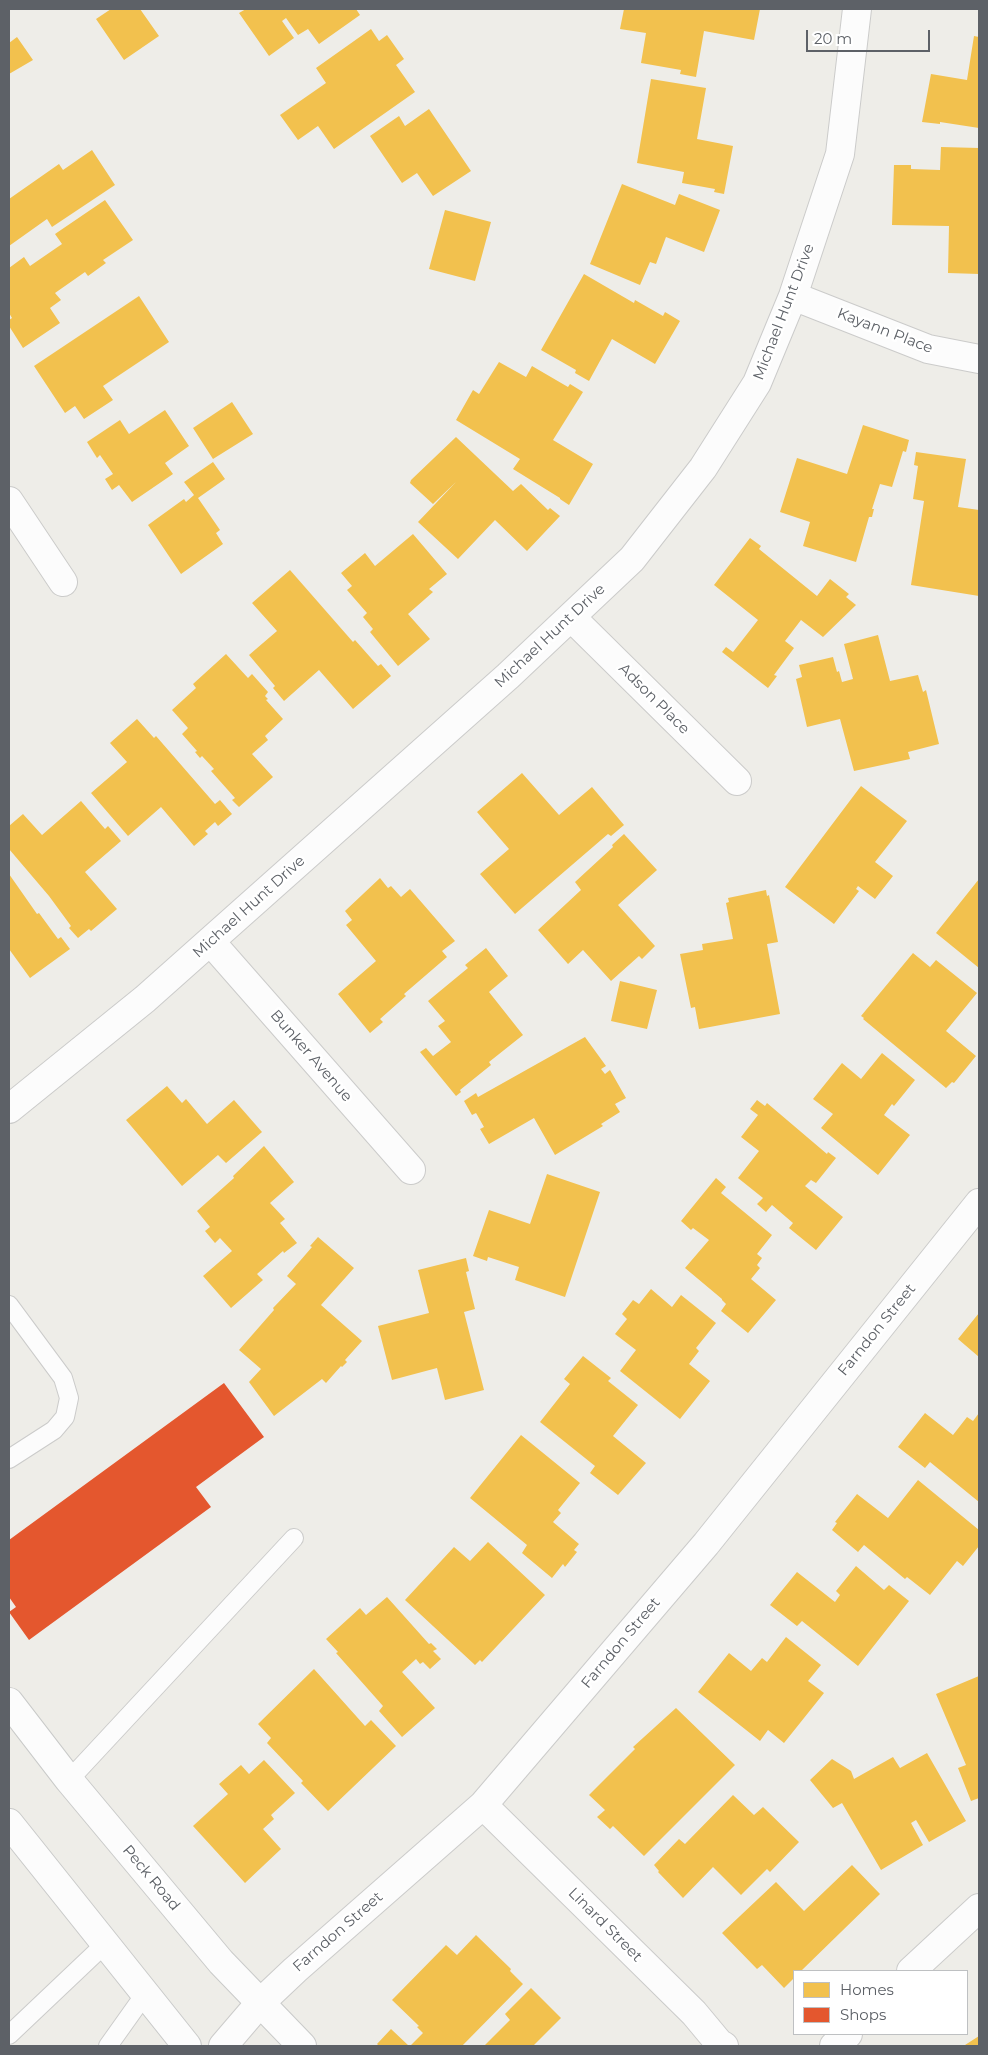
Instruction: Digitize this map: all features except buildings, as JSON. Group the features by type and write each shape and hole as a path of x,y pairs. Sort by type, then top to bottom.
{"street":[{"name":"Michael Hunt Drive","path":"9,1108 145,999 508,676 632,560 703,468 757,383 793,296 840,154 857,9"},
{"name":"Kayann Place","path":"793,296 928,349 979,359"},
{"path":"9,501 63,582"},
{"name":"Adson Place","path":"571,617 737,781"},
{"name":"Bunker Avenue","path":"210,941 411,1170"},
{"name":"Farndon Street","path":"223,2046 259,2004 310,1956 483,1805 706,1544 979,1203"},
{"name":"Peck Road","path":"9,1702 69,1780 221,1962 259,2004 302,2046"},
{"name":"Linard Street","path":"483,1805 694,2013 719,2043 724,2046"},
{"path":"9,1823 187,2046"},
{"path":"912,1970 979,1908"},
{"path":"834,2046 847,2035"}],"lane":[{"path":"9,1305 63,1378 69,1398 65,1417 54,1430 9,1459"},
{"path":"69,1780 294,1538"},
{"path":"9,2035 105,1944"},
{"path":"108,2046 145,1994"}]}
